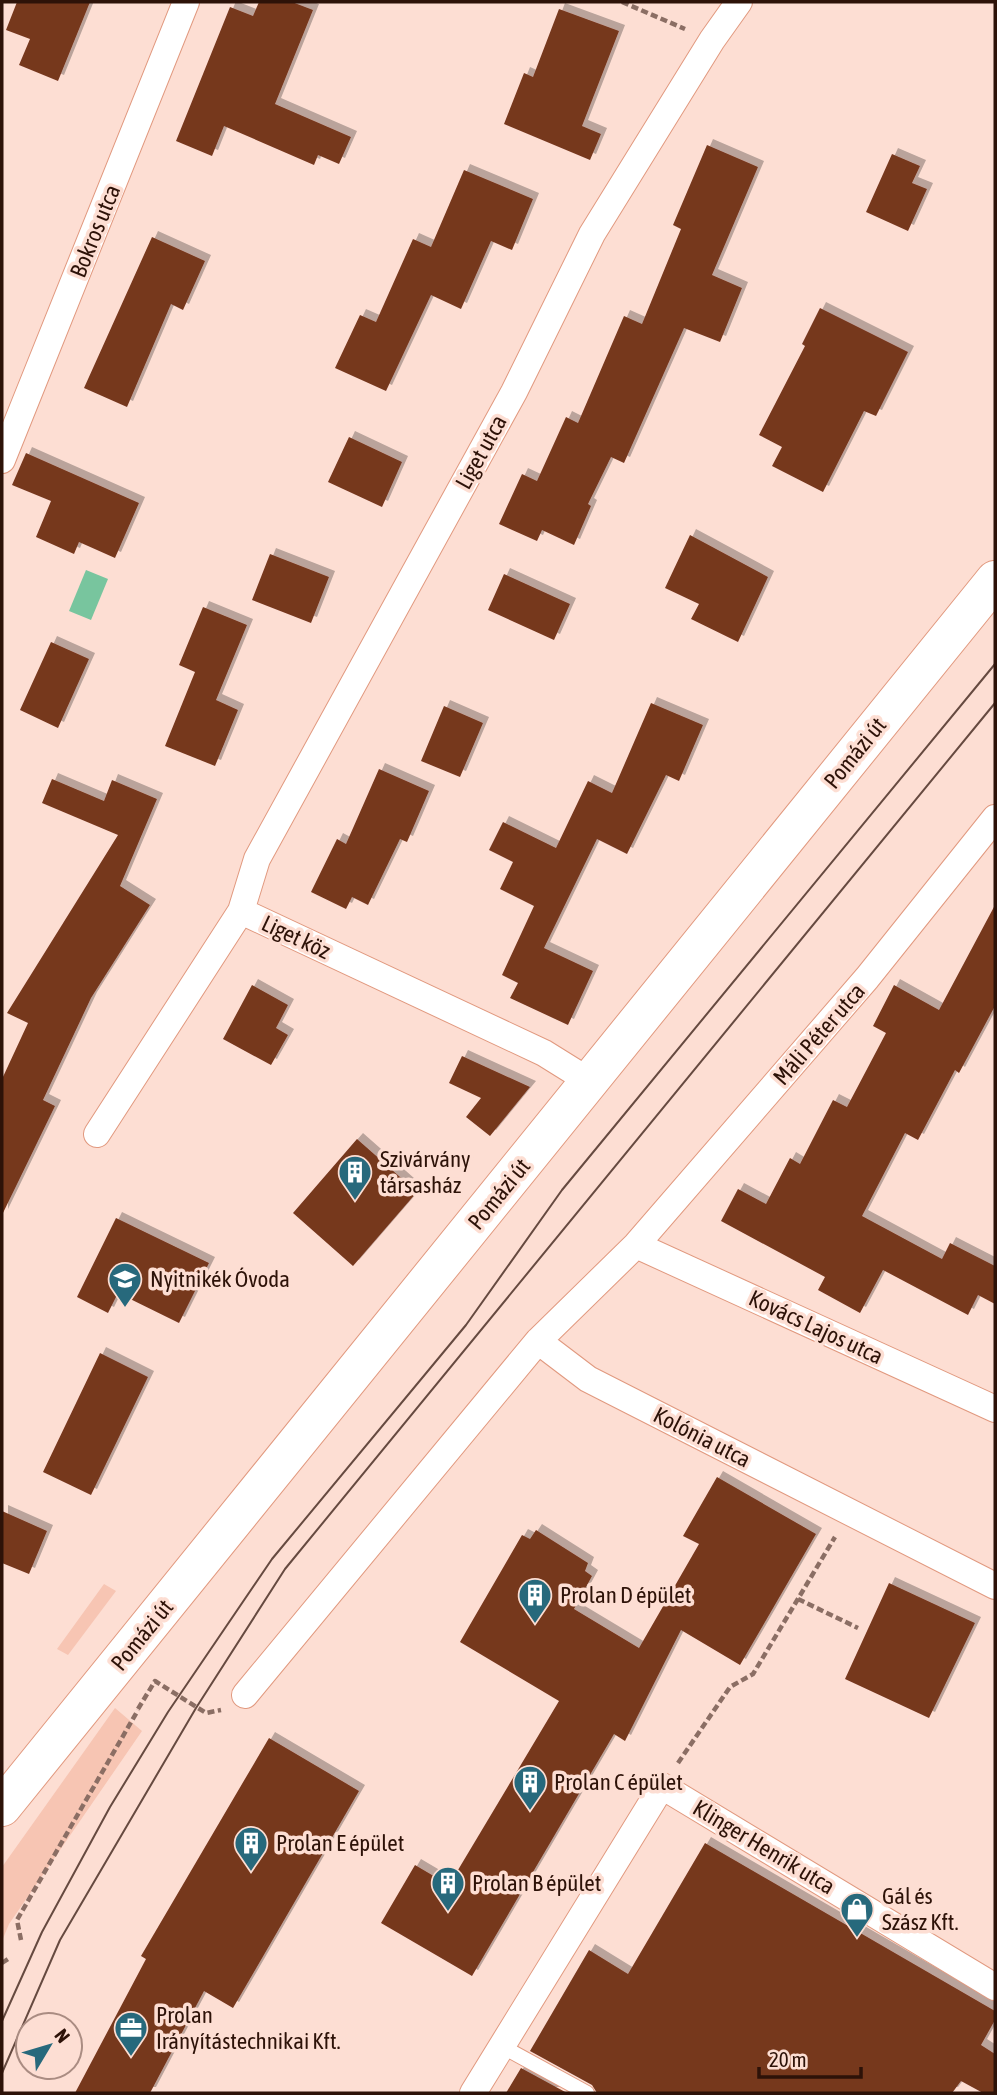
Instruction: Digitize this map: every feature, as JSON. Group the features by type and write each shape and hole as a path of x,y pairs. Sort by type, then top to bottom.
{"main road":[{"name":"Pomázi út","path":"2,1807 995,580"}],"street":[{"name":"Bokros utca","path":"2,460 186,2"},
{"name":"Liget utca","path":"241,911 257,859 514,392 592,234 712,40 739,2"},
{"name":"Máli Péter utca","path":"636,1245 867,978 995,818"},
{"name":"Liget köz","path":"97,1134 241,911 544,1053 589,1082"},
{"path":"245,1695 538,1341 636,1245"},
{"name":"Kovács Lajos utca","path":"636,1245 995,1409"},
{"name":"Kolónia utca","path":"538,1341 588,1380 995,1586"},
{"path":"473,2093 662,1786"},
{"name":"Klinger Henrik utca","path":"662,1786 995,1987"}],"lane":[{"path":"503,2046 587,2093"}],"path":[{"path":"622,2 712,40"},
{"path":"662,1786 730,1687 753,1674 850,1513"},
{"path":"798,1599 858,1629"},
{"path":"21,1940 17,1920 155,1681 206,1713 223,1710 245,1695"},
{"path":"104,1682 138,1710"},
{"path":"2,1963 8,1959"}],"shaded area":[{"path":"86,570 108,579 91,620 69,611"},
{"path":"104,1584 116,1591 68,1655 57,1649"},
{"path":"115,1708 142,1731 9,1924 2,1941 2,1867"}],"building":[{"path":"17,2 90,2 58,81 19,65 30,39 6,30"},
{"path":"259,2 292,2 313,10 275,104 351,137 339,164 318,155 314,165 224,126 212,156 176,141 230,7 253,16"},
{"path":"559,9 619,31 582,126 601,134 590,160 504,124 524,73 533,77"},
{"path":"707,145 758,167 712,275 742,288 720,342 684,328 624,463 611,457 588,504 591,506 574,545 542,530 537,541 499,524 522,474 537,481 566,417 578,423 624,316 642,324 681,229 673,225"},
{"path":"892,154 920,166 912,183 927,189 908,231 866,212"},
{"path":"464,170 533,199 512,250 491,241 461,309 431,295 386,391 335,368 360,315 376,322 413,239 431,247"},
{"path":"152,237 205,261 183,310 171,304 127,407 84,388"},
{"path":"820,308 908,352 876,416 864,411 823,492 772,466 782,447 759,435 805,346 802,344"},
{"path":"349,437 402,462 382,507 328,482"},
{"path":"26,453 139,503 115,558 79,542 74,554 36,537 51,501 12,485"},
{"path":"690,535 768,577 738,642 691,619 699,604 665,588"},
{"path":"270,554 329,577 311,623 252,600"},
{"path":"504,574 570,604 554,640 488,610"},
{"path":"203,607 247,625 216,700 238,710 215,766 165,746 195,672 179,665"},
{"path":"51,642 89,659 58,728 20,710"},
{"path":"651,703 703,725 679,781 666,775 627,854 597,839 544,948 593,971 568,1025 510,998 518,983 502,975 534,906 500,889 513,862 489,850 503,822 556,848 588,781 612,793"},
{"path":"444,706 483,723 460,777 421,761"},
{"path":"379,769 429,791 407,842 400,839 368,905 352,897 346,909 311,892 337,839 346,844"},
{"path":"52,779 104,801 112,780 157,799 120,886 150,905 91,998 43,1100 55,1106 2,1215 2,1079 28,1023 7,1013 118,835 42,803"},
{"path":"995,905 995,1006 959,1073 955,1070 918,1140 905,1133 862,1216 942,1259 950,1243 995,1266 995,1304 978,1295 968,1315 883,1270 860,1313 818,1290 825,1277 721,1221 738,1189 766,1204 790,1158 800,1164 833,1100 847,1107 886,1033 873,1026 894,985 939,1010"},
{"path":"252,985 288,1005 276,1028 288,1035 271,1065 223,1039"},
{"path":"462,1056 530,1087 490,1136 466,1117 481,1098 449,1083"},
{"name":"Szivárvány társasház","path":"357,1139 417,1192 353,1266 293,1213"},
{"path":"116,1218 209,1263 179,1323 118,1293 108,1313 77,1297"},
{"path":"100,1353 148,1377 91,1495 43,1472"},
{"path":"717,1477 816,1534 740,1665 681,1630 625,1741 614,1734 472,1976 381,1923 415,1865 449,1885 559,1701 460,1642 522,1535 530,1539 536,1530 588,1563 585,1571 592,1576 574,1609 639,1648 699,1544 683,1536"},
{"path":"2,1511 47,1531 29,1574 2,1563"},
{"path":"889,1583 975,1623 929,1718 845,1679"},
{"name":"Prolan E épület","path":"269,1738 359,1791 233,2008 204,1991 150,2093 75,2093 81,2081 84,2081 84,2076 146,1959 141,1956"},
{"path":"705,1843 995,2011 995,2020 981,2045 995,2054 995,2093 983,2093 961,2081 952,2093 597,2093 592,2085 530,2051 589,1950 628,1974"},
{"path":"521,2068 567,2093 506,2093"}],"tram line":[{"path":"2,2021 42,1932 110,1807 168,1712 272,1559 466,1325 562,1190 995,664"},
{"path":"2,2073 60,1940 196,1708 285,1569 995,703"}],"place":[{"name":"Szivárvány társasház","path":"355,1202"},
{"name":"Nyitnikék Óvoda","path":"125,1309"},
{"name":"Prolan D épület","path":"535,1625"},
{"name":"Prolan C épület","path":"530,1812"},
{"name":"Prolan E épület","path":"251,1873"},
{"name":"Prolan B épület","path":"448,1913"},
{"name":"Gál és Szász Kft.","path":"857,1939"},
{"name":"Prolan Irányítástechnikai Kft.","path":"131,2058"}]}
